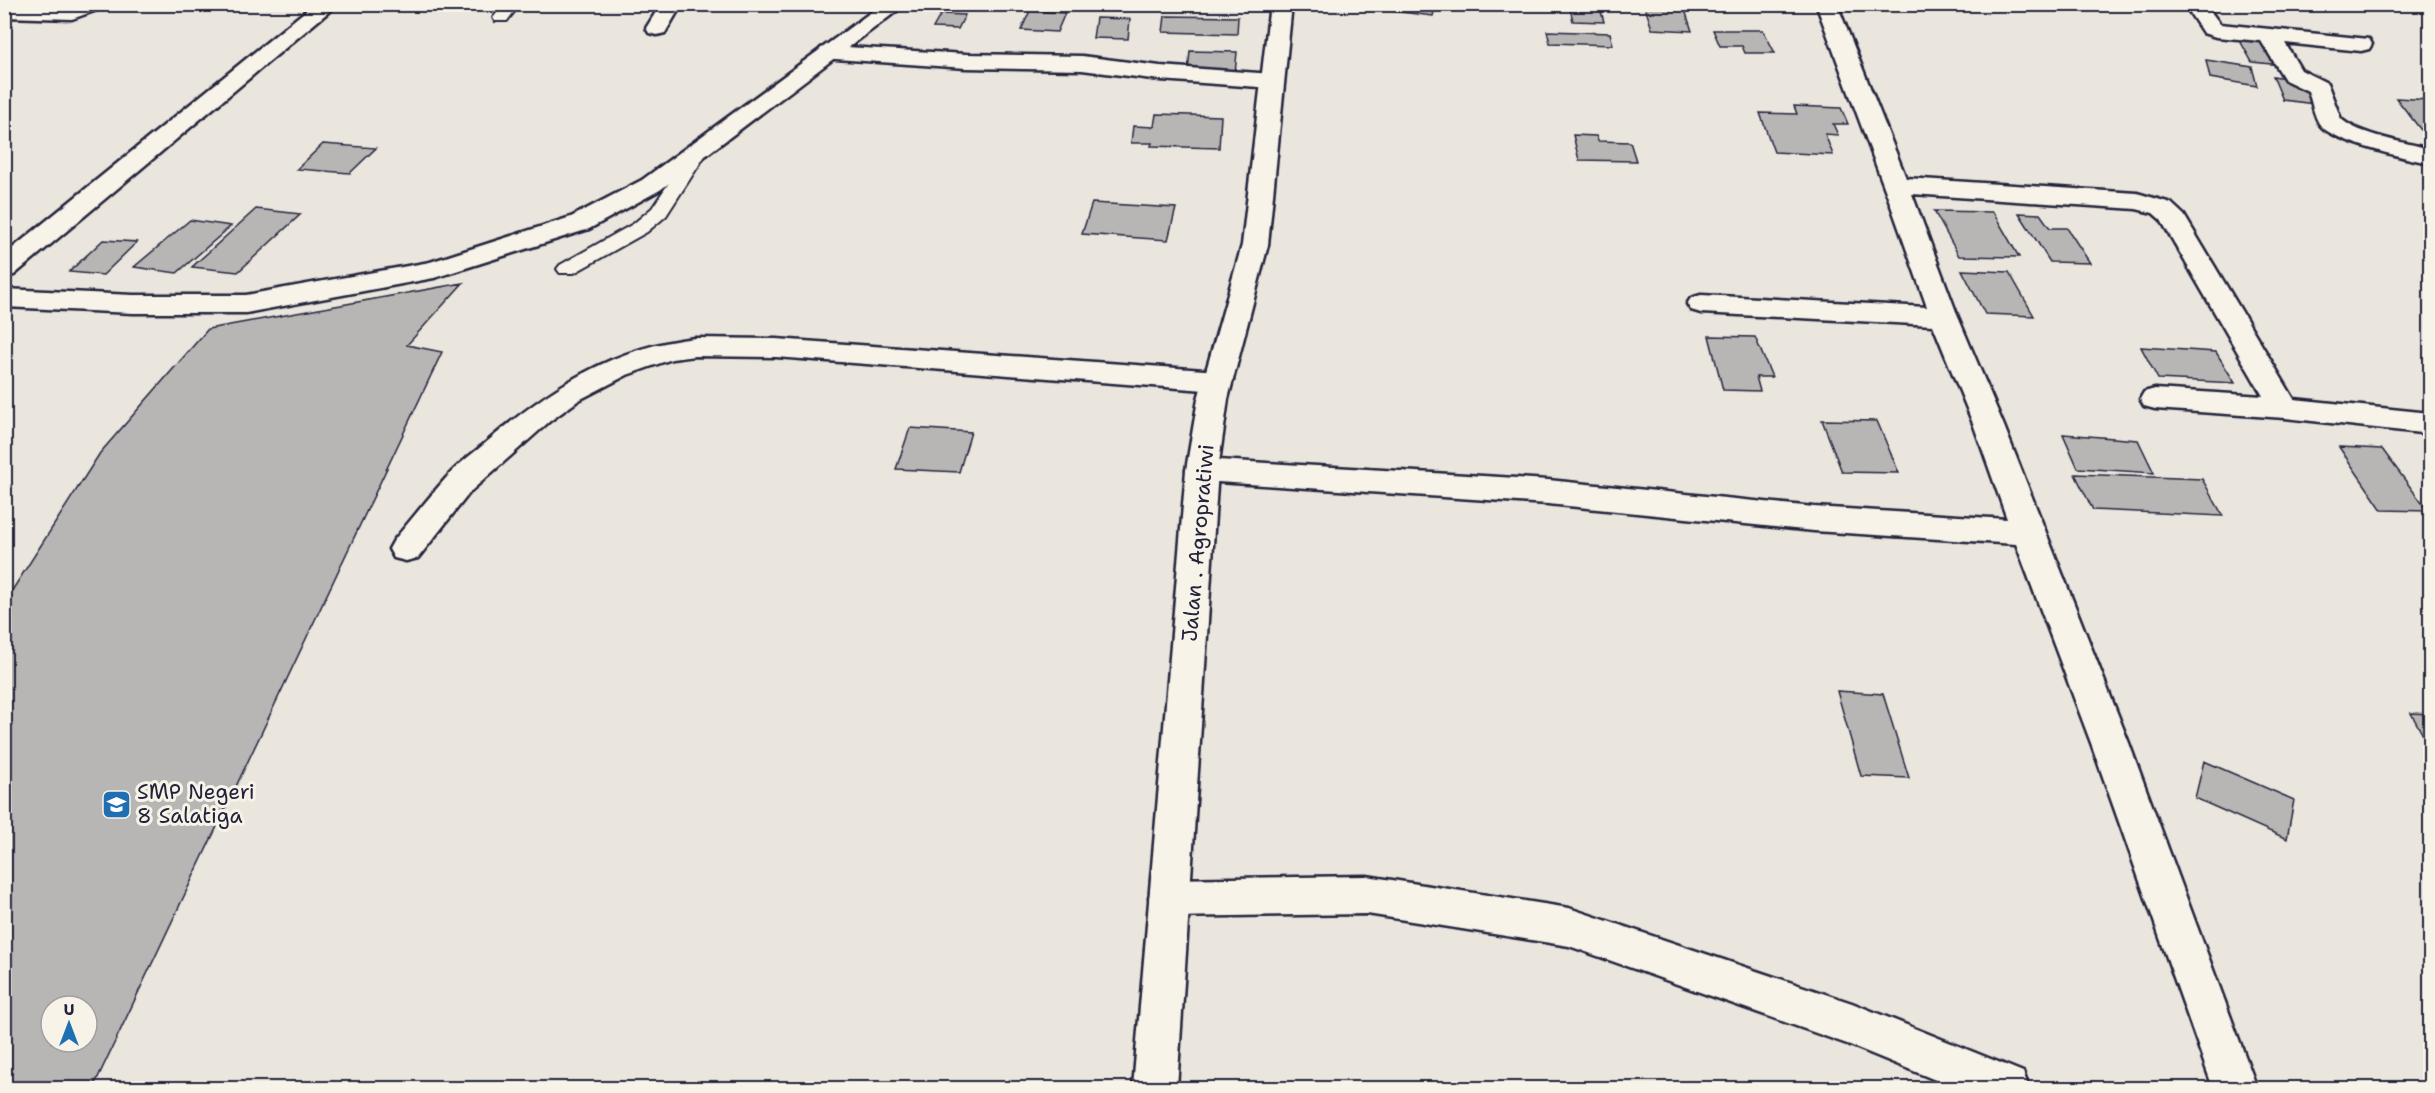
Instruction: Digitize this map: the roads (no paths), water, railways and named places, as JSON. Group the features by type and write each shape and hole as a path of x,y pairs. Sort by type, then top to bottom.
{"street":[{"path":"4,11 72,14 92,4"},
{"path":"4,269 328,4"},
{"path":"657,28 672,4"},
{"path":"4,298 133,304 246,304 434,270 580,223 651,185 896,4"},
{"name":"Jalan . Agropratiwi","path":"1155,1089 1202,470 1218,381 1255,245 1281,4"},
{"path":"1826,4 1944,317 1989,426 2110,743 2235,1089"},
{"path":"2194,4 2211,28 2216,30 2361,44"},
{"path":"2269,36 2293,75 2319,88 2330,122 2337,128 2353,135 2430,156"},
{"path":"829,52 966,61 1082,63 1160,73 1273,81"},
{"path":"1896,185 2137,201 2162,208 2171,215 2285,408"},
{"path":"1701,304 1944,317"},
{"path":"406,549 460,483 539,414 569,393 617,368 669,350 694,347 776,348 1218,381"},
{"path":"2155,399 2285,408 2430,423"},
{"path":"1202,470 1548,492 1814,519 2028,533"},
{"path":"1169,898 1367,895 1569,927 1852,1024 2007,1089"}],"lane":[{"path":"501,18 513,4"},
{"path":"567,269 640,228 659,212 699,151"}],"place":[{"name":"SMP Negeri 8 Salatiga","path":"116,804"}]}
